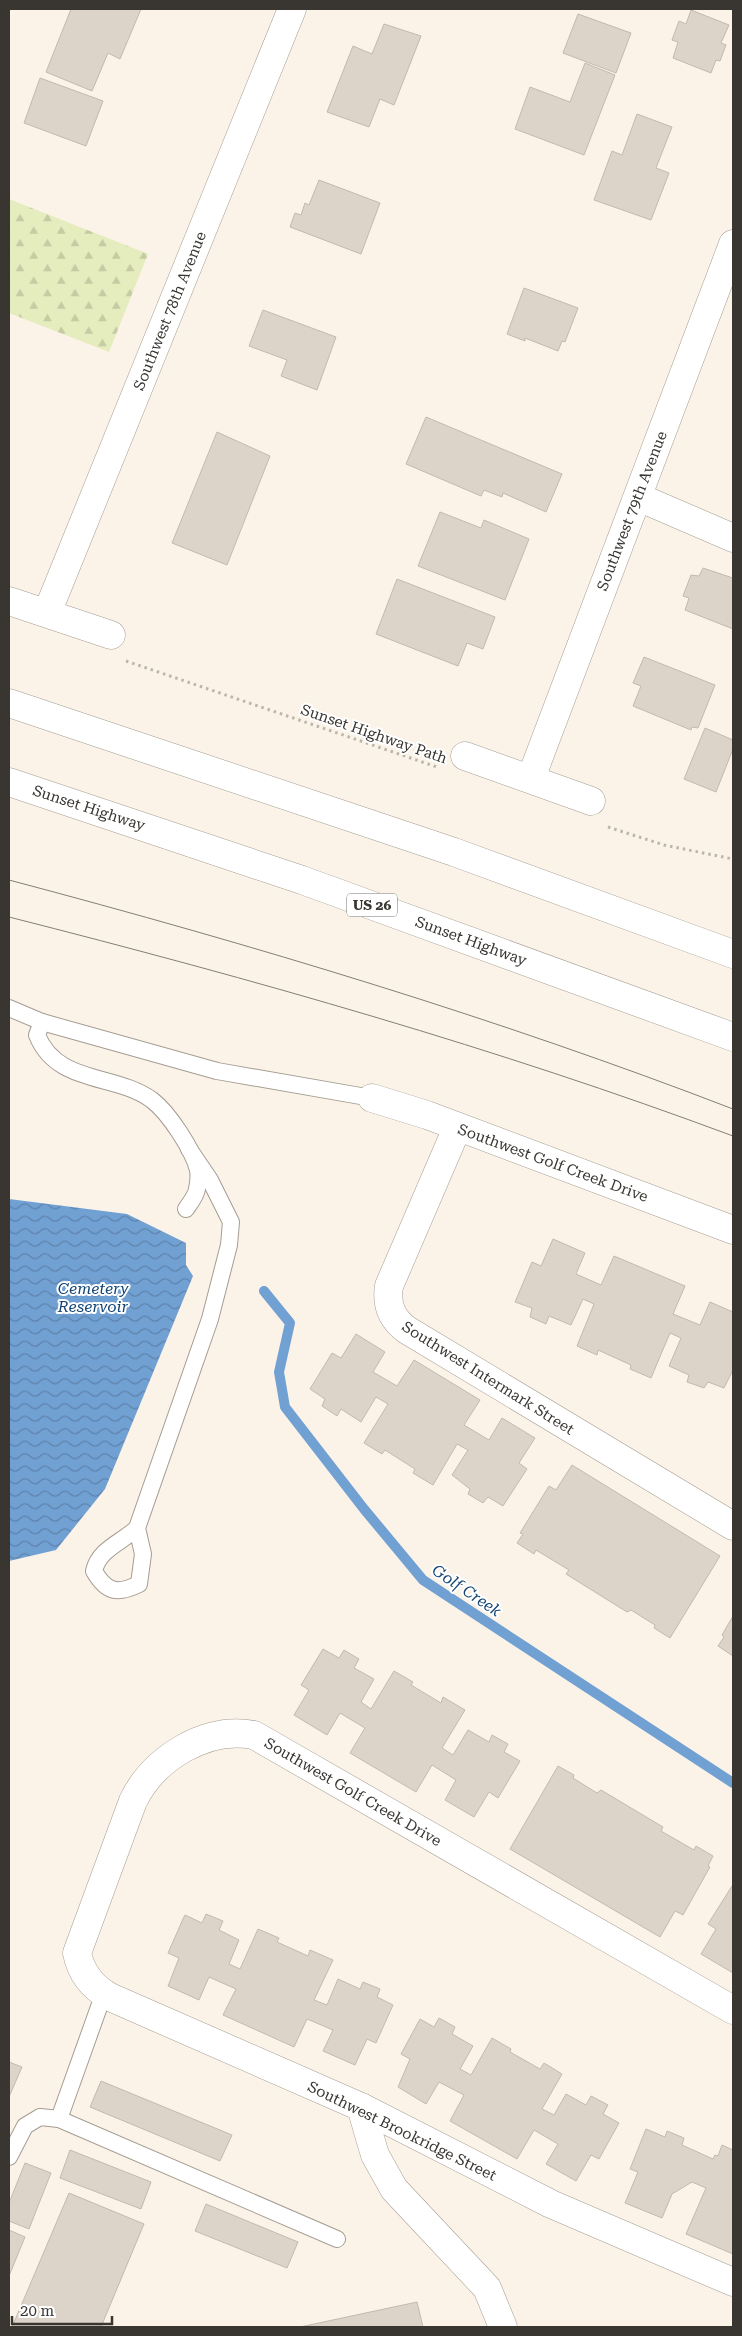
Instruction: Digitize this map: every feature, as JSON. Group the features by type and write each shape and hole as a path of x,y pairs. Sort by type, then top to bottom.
{"main road":[{"name":"Southwest 78th Avenue","path":"47,613 292,9"},
{"name":"Southwest 79th Avenue","path":"531,778 733,244"},
{"path":"638,497 733,538"},
{"path":"9,601 111,635"},
{"path":"9,703 445,849 733,954"},
{"path":"455,763 531,778 591,801"},
{"name":"Sunset Highway","path":"9,782 302,880 733,1037"},
{"name":"Southwest Golf Creek Drive","path":"372,1098 427,1115 457,1128 733,1230"},
{"name":"Southwest Intermark Street","path":"457,1128 390,1286 389,1304 396,1321 415,1336 733,1526"},
{"name":"Southwest Golf Creek Drive","path":"81,1966 77,1952 78,1946 133,1801 142,1784 161,1764 195,1743 211,1736 237,1732 254,1735 733,2010"},
{"name":"Southwest Brookridge Street","path":"81,1966 88,1979 104,1993 136,2010 361,2107 550,2204 733,2282"},
{"path":"361,2107 375,2155 394,2189 486,2288 503,2327"}],"lane":[{"path":"9,1008 42,1022 217,1071 372,1098"},
{"path":"42,1022 37,1035 43,1050 53,1060 69,1069 152,1100 167,1117 210,1180 231,1222 230,1245 210,1319 136,1528"},
{"path":"186,1209 197,1192 198,1171 189,1149"},
{"path":"59,2119 104,1993"},
{"path":"9,2158 25,2126 40,2117 59,2119 337,2240"}],"path":[{"name":"Sunset Highway Path","path":"123,660 455,763"},
{"path":"605,826 664,845 733,859"}],"green space":[{"path":"9,199 148,254 109,352 9,313"}],"water":[{"name":"Cemetery Reservoir","path":"9,1199 127,1214 186,1243 186,1265 193,1276 105,1489 56,1550 9,1561"}],"building":[{"path":"71,9 141,9 120,59 108,53 92,91 46,72"},
{"path":"691,10 729,25 721,43 726,45 720,61 716,60 711,73 673,58 678,42 672,40 679,21 686,24"},
{"path":"578,14 631,33 616,73 563,53"},
{"path":"384,24 421,36 394,105 380,99 369,127 327,112 353,46 372,54"},
{"path":"585,63 615,75 584,155 515,129 530,87 570,102"},
{"path":"40,78 103,101 86,146 24,123"},
{"path":"637,114 672,127 656,168 669,173 651,220 594,200 612,151 622,155"},
{"path":"319,180 380,203 361,254 290,227 295,213 301,215 305,203 309,205"},
{"path":"524,288 578,308 565,342 562,341 558,351 525,338 525,341 507,334"},
{"path":"263,310 336,337 317,390 281,376 287,360 249,346"},
{"path":"426,417 562,474 546,512 503,493 502,497 484,490 481,496 406,464"},
{"path":"217,432 270,456 227,565 172,543"},
{"path":"440,512 481,528 484,520 529,539 505,600 418,566"},
{"path":"703,568 733,578 733,629 685,610 689,598 683,596 691,575 699,576"},
{"path":"397,579 495,617 483,649 467,643 458,666 376,634"},
{"path":"644,657 715,685 698,728 692,727 691,730 633,706 641,686 633,683"},
{"path":"705,728 733,740 733,749 716,792 684,779"},
{"path":"553,1239 585,1253 576,1274 601,1285 614,1256 685,1286 673,1314 700,1325 710,1302 733,1312 733,1370 724,1388 708,1382 704,1388 687,1382 689,1375 669,1366 681,1338 670,1333 651,1378 630,1369 631,1365 598,1350 597,1355 577,1346 594,1304 583,1299 571,1325 549,1316 546,1324 530,1317 532,1308 515,1302 532,1262 541,1266"},
{"path":"356,1334 385,1352 373,1372 397,1386 414,1360 480,1400 464,1425 489,1440 502,1418 535,1438 519,1463 527,1469 503,1506 488,1497 483,1503 468,1494 470,1489 452,1475 468,1450 457,1444 433,1485 413,1473 415,1469 385,1450 382,1454 364,1443 388,1404 376,1397 361,1422 341,1409 337,1416 322,1406 325,1399 310,1389 332,1353 341,1358"},
{"path":"572,1465 720,1556 670,1638 654,1628 655,1625 631,1610 627,1612 566,1574 569,1570 536,1550 534,1554 517,1543 523,1534 520,1533 549,1486 556,1490"},
{"path":"733,1616 733,1656 718,1646"},
{"path":"323,1649 339,1658 344,1650 359,1659 354,1668 374,1679 361,1702 371,1709 394,1671 413,1682 411,1685 441,1703 443,1697 465,1710 442,1748 453,1755 468,1730 489,1742 492,1735 508,1744 504,1752 520,1761 498,1798 489,1792 474,1817 445,1800 456,1780 432,1765 416,1792 350,1753 365,1728 340,1713 327,1735 294,1715 309,1690 301,1685"},
{"path":"558,1766 574,1775 573,1778 597,1793 601,1790 663,1827 661,1831 694,1850 696,1846 713,1856 708,1866 710,1867 683,1915 675,1911 660,1937 510,1849"},
{"path":"732,1886 733,1973 701,1954 716,1929 708,1924"},
{"path":"206,1914 223,1921 219,1930 239,1940 229,1964 240,1969 258,1929 279,1938 277,1942 308,1956 310,1950 333,1960 314,2000 327,2005 338,1979 360,1989 363,1982 380,1989 377,1997 393,2005 376,2043 367,2039 355,2065 323,2051 333,2030 307,2019 294,2047 223,2015 236,1989 209,1977 199,2000 168,1986 179,1958 168,1953 185,1915 202,1923"},
{"path":"439,2018 455,2027 452,2034 473,2046 460,2069 471,2075 492,2038 511,2049 510,2052 540,2069 544,2063 562,2074 542,2109 554,2115 566,2094 586,2105 591,2096 608,2105 603,2114 619,2123 599,2159 591,2155 576,2181 546,2164 558,2144 534,2130 517,2159 450,2121 464,2095 439,2082 426,2104 398,2087 410,2059 401,2054 420,2019 434,2027"},
{"path":"9,2062 22,2067 9,2097"},
{"path":"101,2081 232,2135 220,2161 90,2107"},
{"path":"646,2129 665,2137 667,2131 684,2138 682,2145 713,2159 715,2155 718,2156 722,2145 733,2150 733,2254 686,2234 706,2188 692,2182 672,2194 662,2218 625,2203 638,2172 630,2169"},
{"path":"70,2150 151,2182 141,2209 60,2178"},
{"path":"25,2163 51,2173 29,2229 9,2221 9,2203"},
{"path":"69,2193 144,2224 101,2327 12,2327"},
{"path":"206,2204 298,2242 287,2268 195,2231"},
{"path":"9,2230 25,2237 9,2276"},
{"path":"417,2302 423,2327 300,2327"}],"waterway":[{"name":"Golf Creek","path":"264,1291 290,1323 279,1372 285,1407 364,1509 423,1580 733,1783"}],"tram line":[{"path":"9,880 192,930 374,985 555,1044 733,1109"},
{"path":"9,917 283,990 465,1044 555,1073 733,1136"}]}
